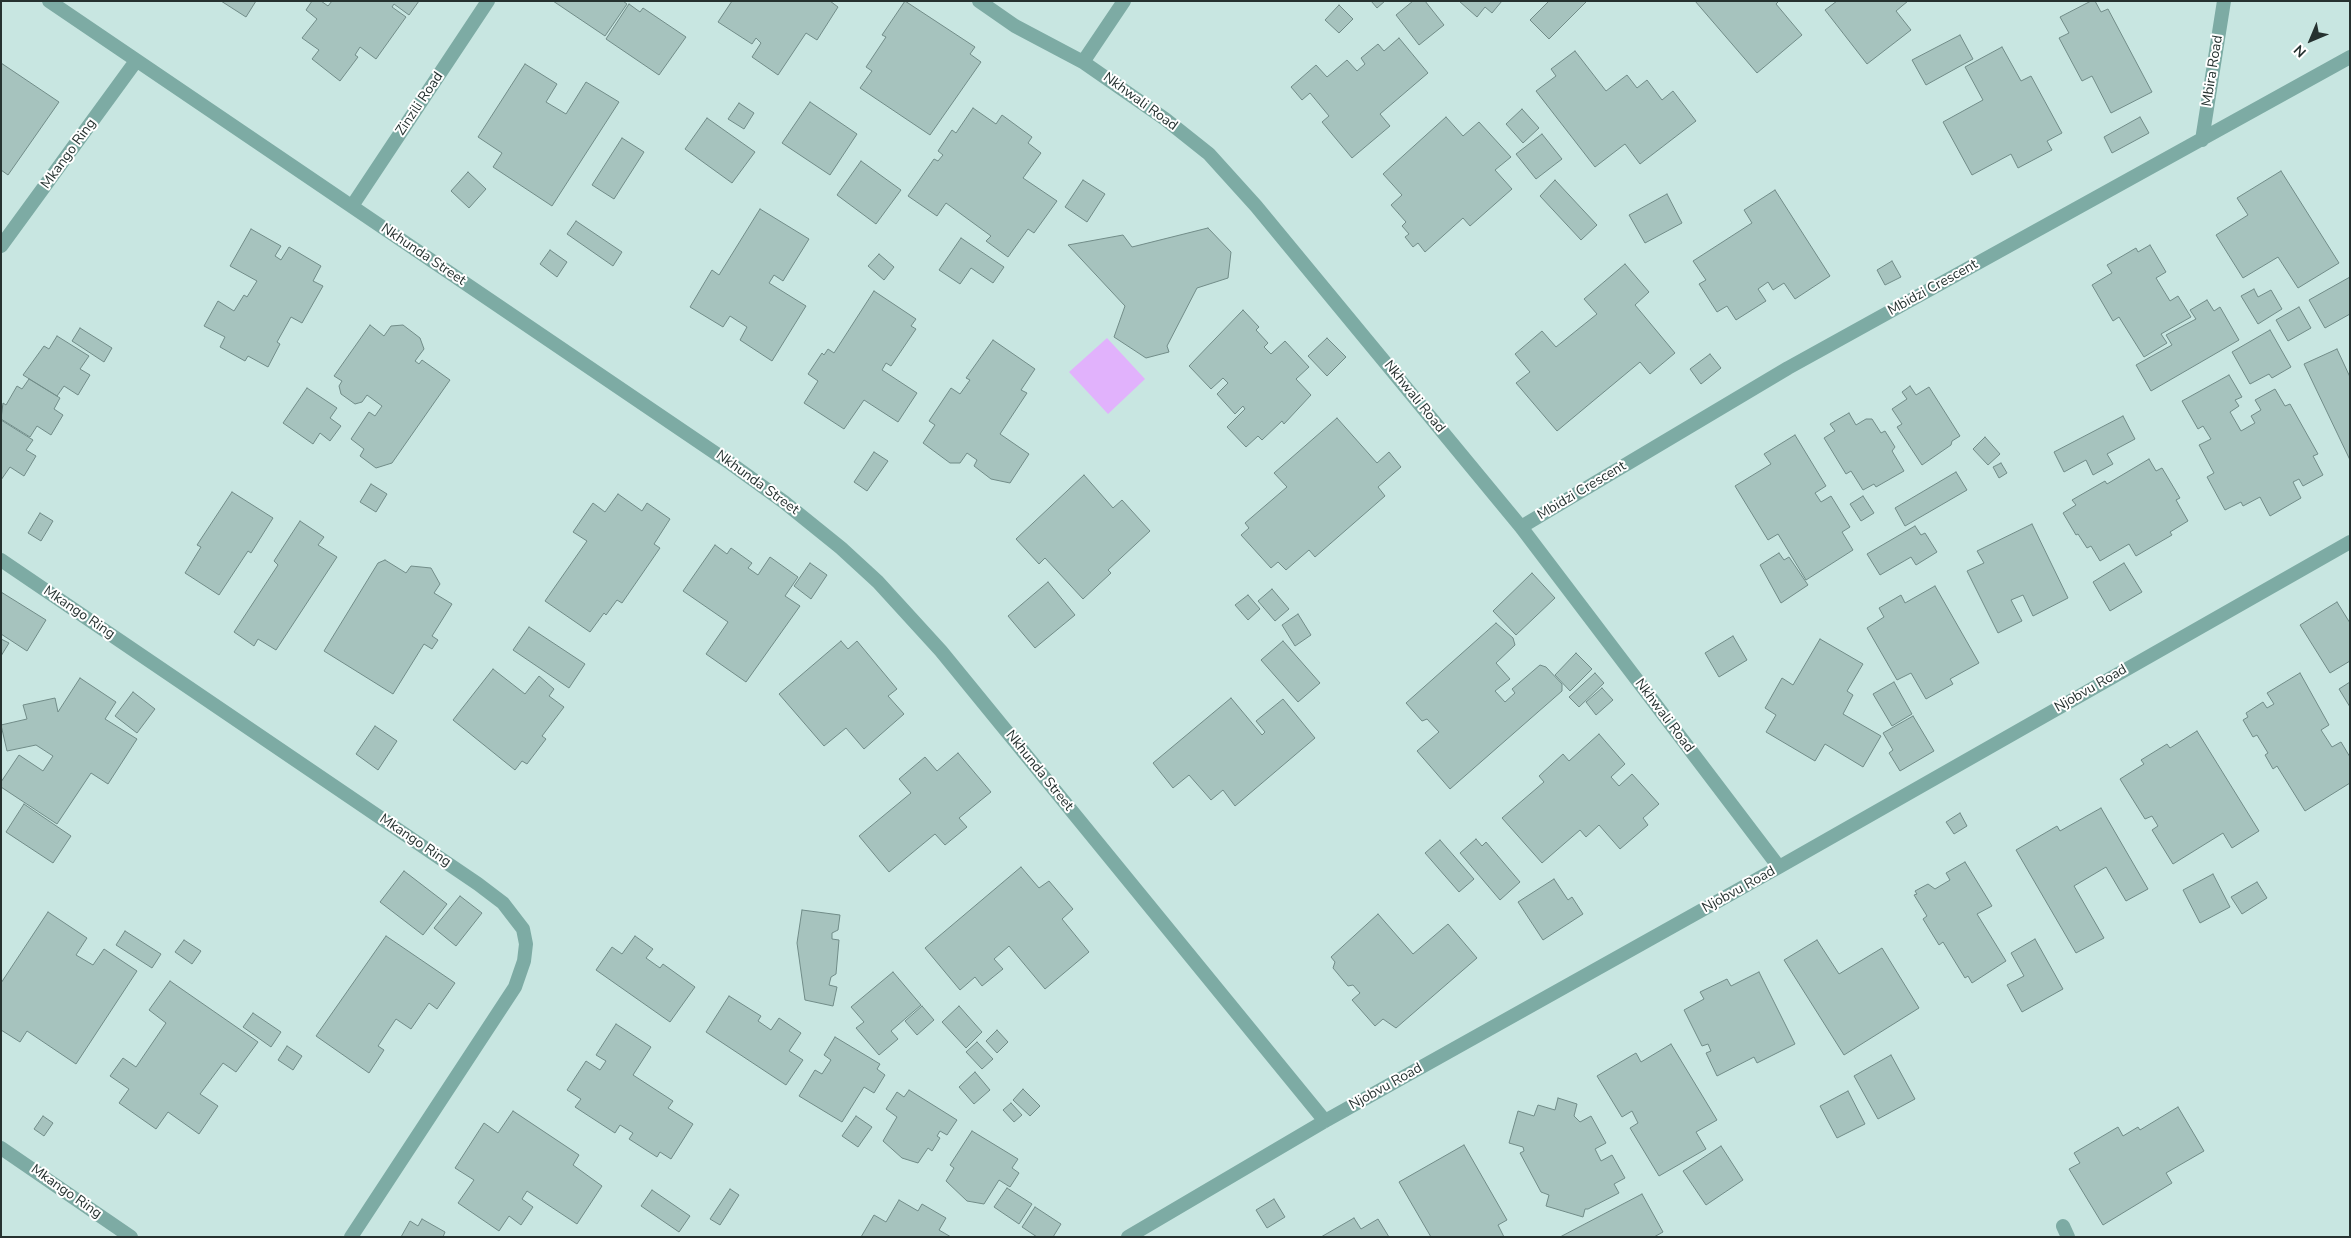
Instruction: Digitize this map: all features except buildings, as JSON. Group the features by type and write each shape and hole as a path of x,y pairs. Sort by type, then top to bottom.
{"street":[{"name":"Nkhunda Street","path":"48,1 730,463 809,521 878,582 941,651 1325,1121"},
{"name":"Zinzili Road","path":"352,206 488,1"},
{"name":"Nkhwali Road","path":"979,1 1015,26 1083,62 1165,119 1209,154 1256,206 1521,527 1779,867"},
{"path":"1083,62 1124,1"},
{"name":"Mbira Road","path":"2202,140 2224,1"},
{"name":"Mbidzi Crescent","path":"1521,527 1788,368 2350,57"},
{"name":"Mkango Ring","path":"1,246 136,61"},
{"name":"Njobvu Road","path":"1128,1237 1325,1121 1779,867 2350,542"},
{"name":"Mkango Ring","path":"1,560 484,888 503,903 523,929 526,944 524,961 515,987 351,1237"},
{"name":"Mkango Ring","path":"1,1148 131,1237"}],"shaded area":[{"path":"1107,338 1145,379 1108,414 1069,372"}]}
